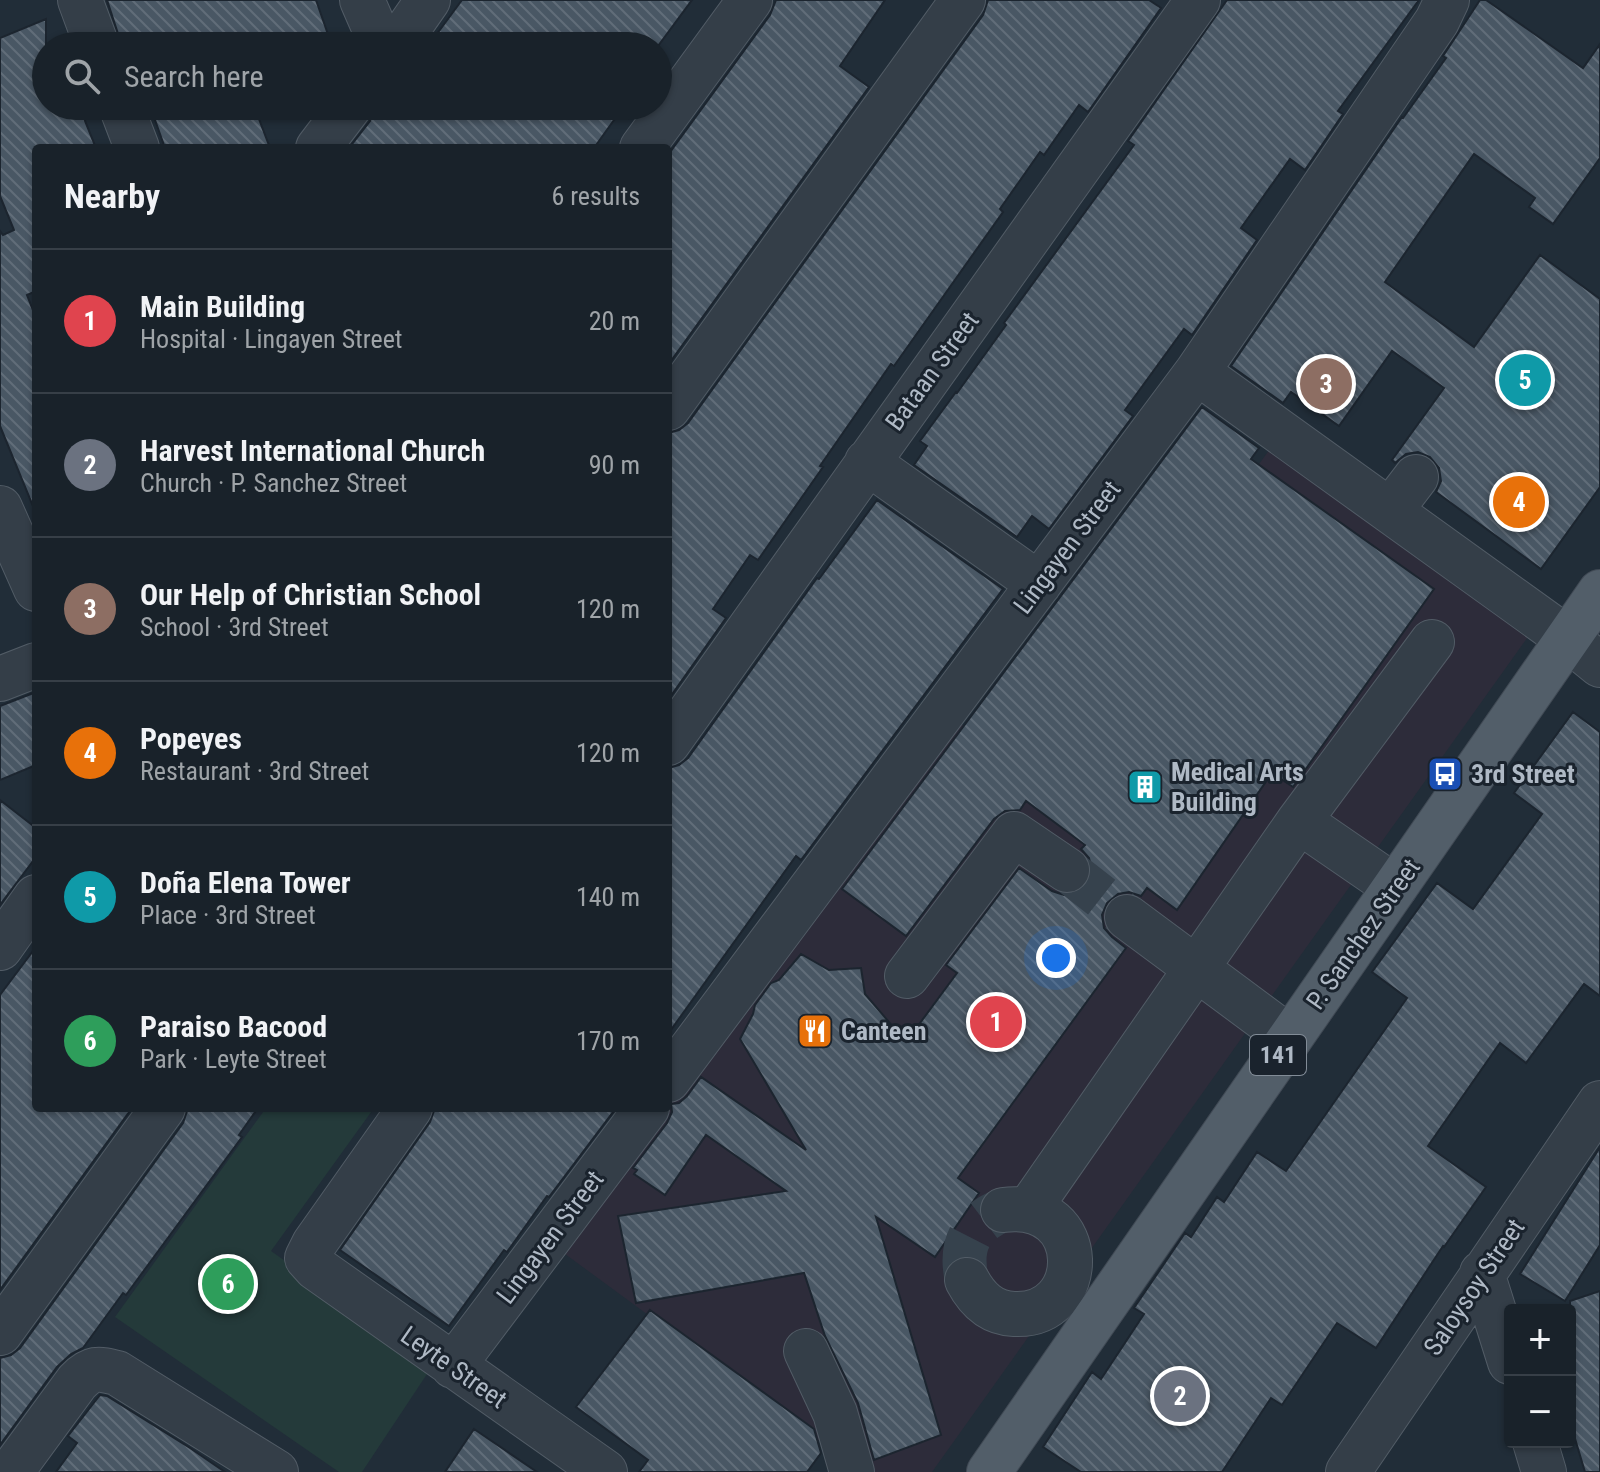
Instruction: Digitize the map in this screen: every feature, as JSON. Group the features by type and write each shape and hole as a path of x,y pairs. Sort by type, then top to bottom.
{"main road":[{"name":"P. Sanchez Street","path":"989,1472 1395,887 1584,652 1600,592"}],"street":[{"path":"80,0 92,32"},
{"path":"362,0 376,32"},
{"path":"406,32 428,0"},
{"path":"672,107 750,0"},
{"path":"672,402 963,0"},
{"name":"Bataan Street","path":"672,737 1198,0"},
{"name":"Lingayen Street","path":"672,1075 1197,372 1437,21 1447,0"},
{"path":"126,120 135,144"},
{"path":"321,144 339,120"},
{"path":"645,144 662,120"},
{"path":"1197,372 1403,494 1584,652"},
{"path":"867,462 1039,584"},
{"path":"0,508 32,580"},
{"path":"967,1280 984,1303 995,1311 1009,1314 1023,1315 1036,1311 1059,1289 1071,1261 1059,1228 1040,1213 1016,1210 1432,642"},
{"path":"0,679 32,667"},
{"path":"1299,821 1395,887"},
{"path":"907,976 1014,834 1067,870"},
{"path":"0,948 32,903"},
{"path":"1127,917 1290,1038"},
{"name":"Saloysoy Street","path":"1348,1472 1600,1103"},
{"path":"0,1333 160,1112"},
{"name":"Leyte Street","path":"407,1112 307,1258 316,1268 605,1472"},
{"name":"Lingayen Street","path":"453,1366 644,1112"},
{"path":"1482,1273 1504,1343"},
{"path":"1059,1289 1099,1314"},
{"path":"806,1351 835,1413 852,1472"},
{"path":"11,1472 77,1382 93,1369 117,1373 276,1472"},
{"path":"1537,1448 1544,1472"}],"shaded area":[{"path":"1270,449 1530,634 932,1472 862,1472 561,1251 664,1112 672,1112 672,1101 955,720 1032,776"}],"green space":[{"path":"263,1112 371,1112 271,1251 433,1365 362,1472 339,1472 115,1317"}],"building":[{"path":"107,0 316,0 327,32 117,32"},
{"path":"462,0 692,0 668,32 438,32"},
{"path":"776,0 885,0 840,66 869,87 672,359 672,150 770,15"},
{"path":"988,0 1149,0 1161,8 1088,112 1079,105 1044,155 1040,152 1000,209 1003,212 894,366 891,364 758,560 750,555 713,609 726,618 672,694 672,432 688,423 983,15"},
{"path":"1227,0 1419,0 1338,111 1343,114 1305,170 1290,159 1241,228 1257,240 1192,335 1184,329 1125,410 1133,416 1049,529 1032,516 1017,537 914,465 927,446 920,441 1134,145 1128,141"},
{"path":"1480,0 1486,0 1583,68 1600,44 1600,158 1553,224 1529,207 1535,198 1474,154 1385,282 1474,347 1540,255 1600,299 1600,487 1541,569 1436,492 1441,481 1439,468 1430,457 1418,452 1406,454 1395,463 1392,460 1444,388 1392,351 1339,426 1291,392 1283,403 1231,366 1446,58 1443,56"},
{"path":"46,19 46,32 32,32 32,120 85,120 94,144 32,144 32,293 27,295 32,308 32,504 0,426 0,231 3,235 14,230 0,196 0,38"},
{"path":"155,120 259,120 268,144 164,144"},
{"path":"614,120 597,144 352,144 370,121"},
{"path":"1202,407 1259,448 1251,459 1434,589 1293,787 1272,773 1177,910 1147,888 1141,896 1129,892 1118,894 1107,903 1102,915 1104,928 1126,948 958,1178 979,1193 935,1257 876,1217 941,1435 874,1460 858,1403 825,1336 804,1273 636,1303 618,1216 786,1191 706,1135 665,1195 634,1174 637,1170 633,1168 667,1123 672,1104 679,1103 687,1096 701,1077 806,1150 740,1039 755,1005 771,983 779,980 801,954 829,970 861,968 865,994 906,1042 957,973 946,965 1019,868 1052,891 1064,895 1077,893 1087,885 1092,871 1089,858 1081,849 1085,845 1026,801 1020,810 1005,811 994,819 906,936 842,889"},
{"path":"877,500 1003,589 801,860 796,856 672,1028 672,767 688,758"},
{"path":"32,694 32,767 0,780 0,706"},
{"path":"1573,712 1600,732 1600,996 1584,984 1526,1063 1500,1043 1428,1146 1486,1187 1376,1348 1337,1323 1282,1405 1271,1398 1222,1472 1081,1472 1043,1447 1092,1372 1101,1379 1144,1314 1134,1308 1185,1233 1191,1237 1217,1197 1224,1202 1257,1152 1286,1171 1407,998 1372,972 1437,883 1473,909 1542,814 1514,793"},
{"path":"0,800 32,825 32,862 0,905"},
{"path":"32,952 32,1112 129,1112 0,1290 0,995"},
{"path":"187,1112 255,1112 239,1135 242,1137 126,1295 123,1293 83,1348 57,1367 0,1445 0,1358 20,1348 183,1123"},
{"path":"434,1112 613,1112 507,1252 504,1250 449,1326 340,1250 430,1122"},
{"path":"1600,1147 1600,1245 1565,1301 1520,1274"},
{"path":"1600,1291 1600,1472 1585,1472 1576,1442 1576,1304 1570,1304 1570,1301"},
{"path":"650,1310 814,1429 821,1453 807,1472 639,1472 648,1460 576,1407"},
{"path":"100,1395 107,1396 225,1472 56,1472 77,1443 68,1436"},
{"path":"474,1429 537,1472 445,1472"}],"tunnel":[{"path":"1067,870 1127,917"},
{"path":"967,1280 965,1257 970,1237 982,1222 1003,1210"}],"place":[{"name":"Doña Elena Tower","path":"1525,380"},
{"name":"Our Help of Christian School","path":"1326,384"},
{"name":"Popeyes","path":"1519,502"},
{"name":"3rd Street","path":"1445,774"},
{"name":"Medical Arts Building","path":"1145,787"},
{"name":"Main Building","path":"996,1022"},
{"name":"Canteen","path":"815,1031"},
{"name":"Paraiso Bacood","path":"228,1284"},
{"name":"Harvest International Church","path":"1180,1396"}]}
